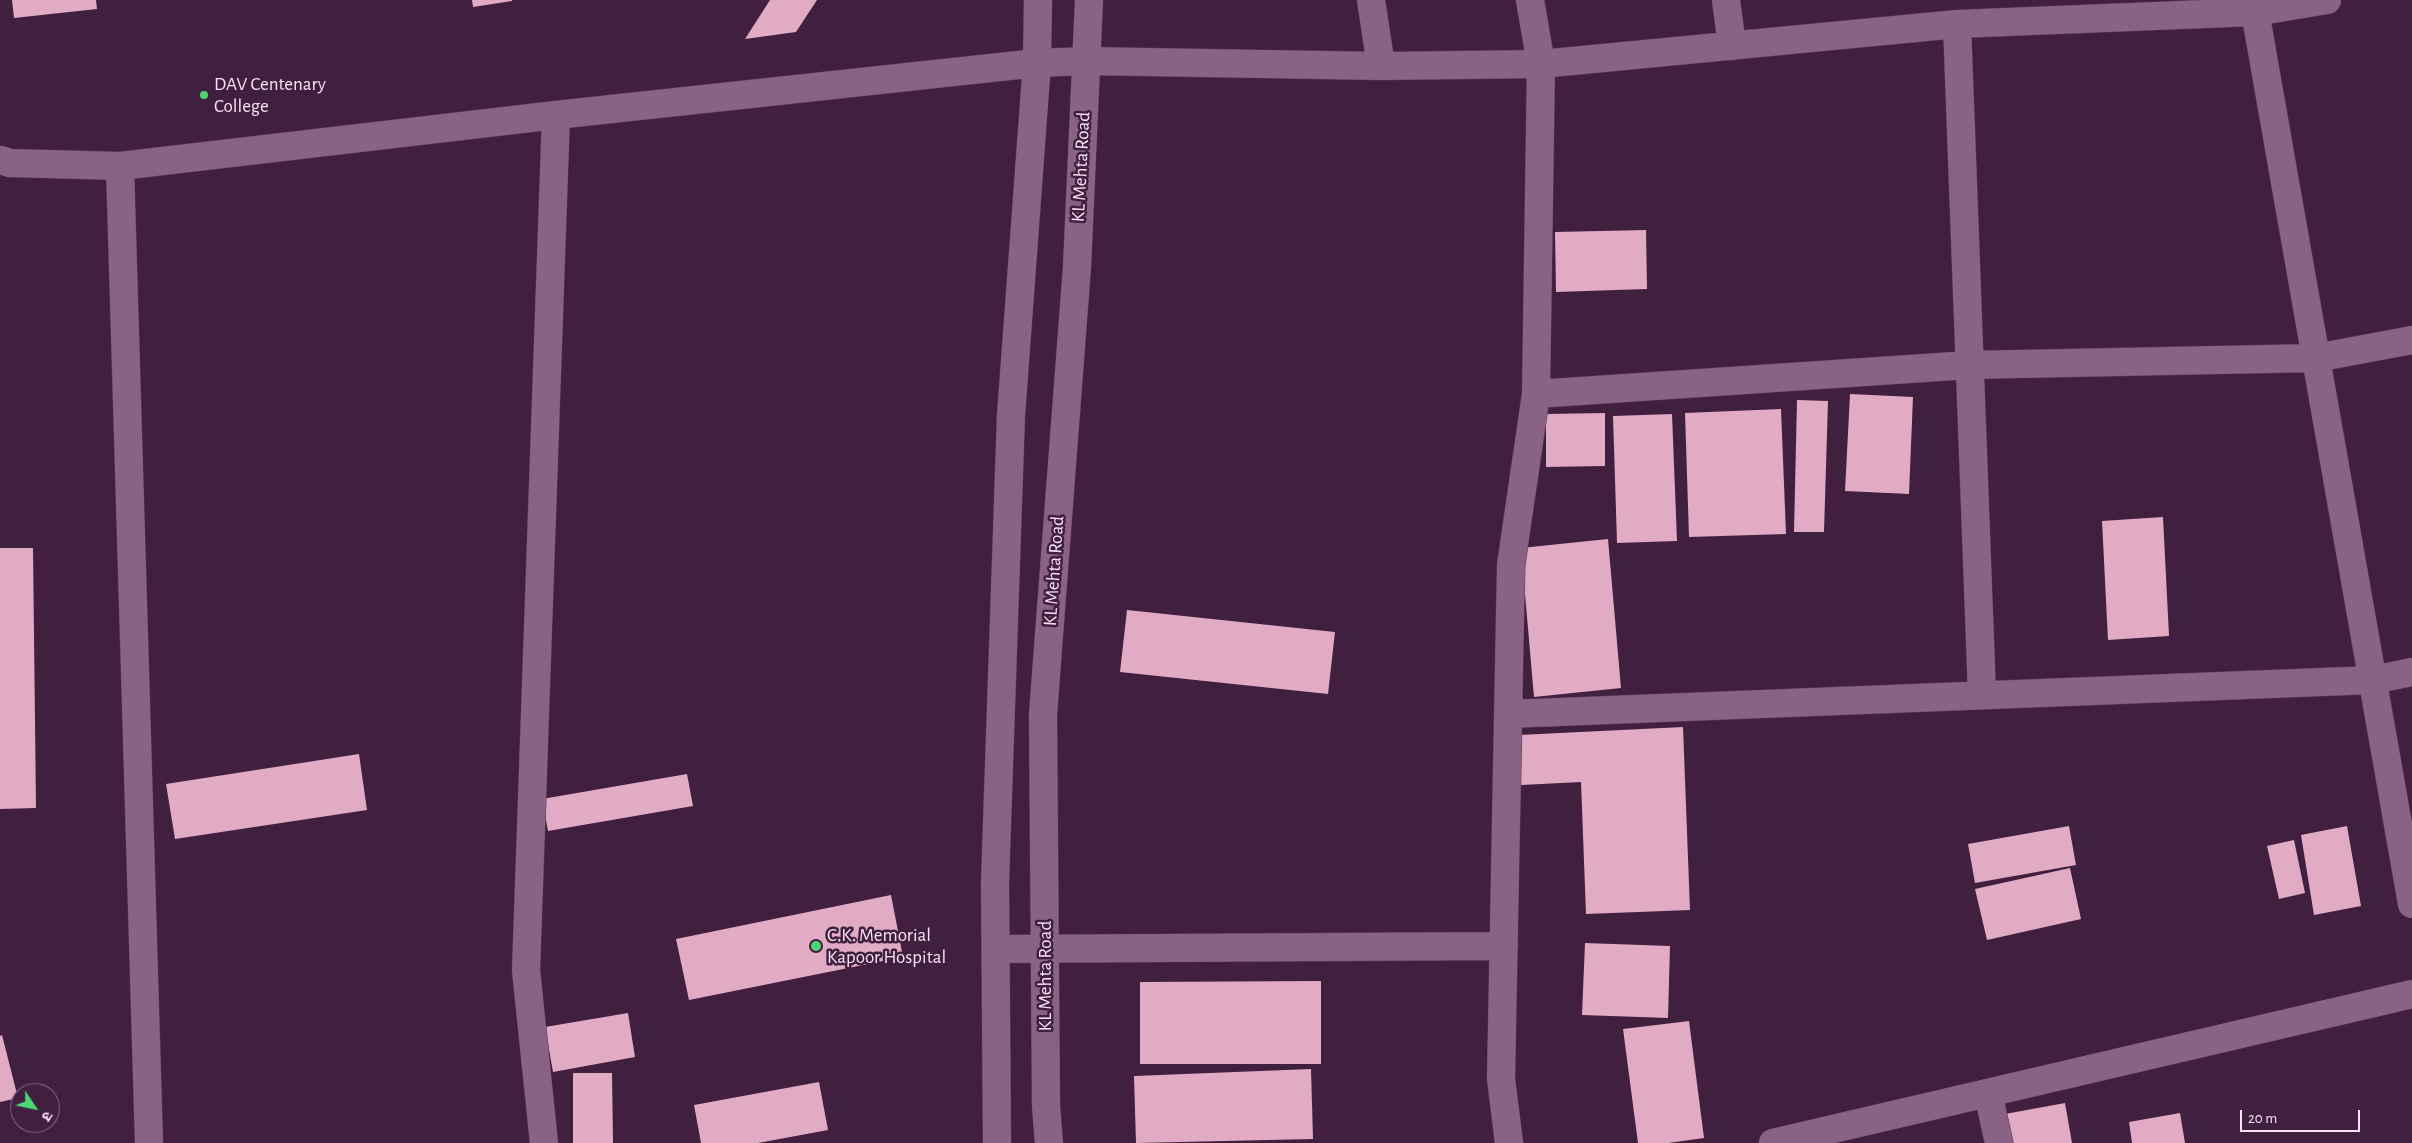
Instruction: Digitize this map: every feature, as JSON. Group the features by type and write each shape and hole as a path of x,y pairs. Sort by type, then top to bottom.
{"street":[{"path":"997,1143 995,882 1011,415 1037,63 1038,0"},
{"name":"KL Mehta Road","path":"1049,1143 1046,1106 1043,714 1076,266 1089,0"},
{"path":"1371,0 1380,66"},
{"path":"1508,1143 1501,1079 1511,565 1536,394 1541,64 1530,0"},
{"path":"1726,0 1732,46"},
{"path":"0,160 10,163 120,166 556,115 1037,63 1086,61 1380,66 1541,64 1957,24 2327,0"},
{"path":"2254,6 2412,904"},
{"path":"1957,24 1982,695"},
{"path":"544,1143 526,970 556,115"},
{"path":"120,166 149,1143"},
{"path":"1536,394 1969,365 2316,358 2412,340"},
{"path":"1508,714 2373,680 2412,672"},
{"path":"996,949 1504,946"},
{"path":"1773,1143 2412,994"},
{"path":"1988,1093 1999,1143"}],"building":[{"path":"12,0 96,0 97,9 14,18"},
{"path":"472,0 512,0 512,1 473,7"},
{"path":"770,0 817,0 796,32 745,39"},
{"path":"1646,230 1647,289 1556,292 1555,232"},
{"path":"1850,394 1913,397 1909,494 1845,491"},
{"path":"1797,400 1828,401 1824,532 1794,532"},
{"path":"1781,409 1786,534 1689,537 1685,413"},
{"path":"1605,413 1605,466 1546,467 1546,414"},
{"path":"1672,414 1677,541 1617,543 1613,416"},
{"path":"2163,517 2169,636 2108,640 2102,521"},
{"path":"1608,539 1621,688 1534,697 1521,548"},
{"path":"0,548 33,548 36,808 0,809"},
{"path":"1127,610 1335,632 1328,694 1120,672"},
{"path":"1683,727 1690,910 1586,914 1581,782 1521,785 1519,735"},
{"path":"359,754 367,810 175,839 166,784"},
{"path":"687,774 693,806 548,831 542,799"},
{"path":"2069,826 2076,865 1975,883 1968,844"},
{"path":"2347,826 2361,906 2314,915 2301,835"},
{"path":"2294,840 2305,893 2279,899 2267,846"},
{"path":"2070,868 2081,919 1987,940 1975,889"},
{"path":"891,895 903,957 689,1000 676,939"},
{"path":"1585,943 1670,946 1668,1018 1582,1015"},
{"path":"1321,981 1321,1064 1140,1064 1140,982"},
{"path":"628,1013 635,1057 553,1072 545,1027"},
{"path":"1689,1021 1704,1138 1668,1143 1638,1143 1623,1029"},
{"path":"2,1035 14,1083 10,1083 10,1100 0,1102 0,1036"},
{"path":"1311,1069 1313,1139 1136,1143 1134,1076"},
{"path":"573,1073 612,1073 613,1143 573,1143"},
{"path":"819,1082 828,1130 758,1143 701,1143 694,1105"},
{"path":"2065,1103 2072,1143 2010,1143 2005,1114"},
{"path":"2180,1113 2185,1143 2132,1143 2129,1122"}],"place":[{"name":"DAV Centenary College","path":"204,95"},
{"name":"C.K. Memorial Kapoor Hospital","path":"816,946"}]}
